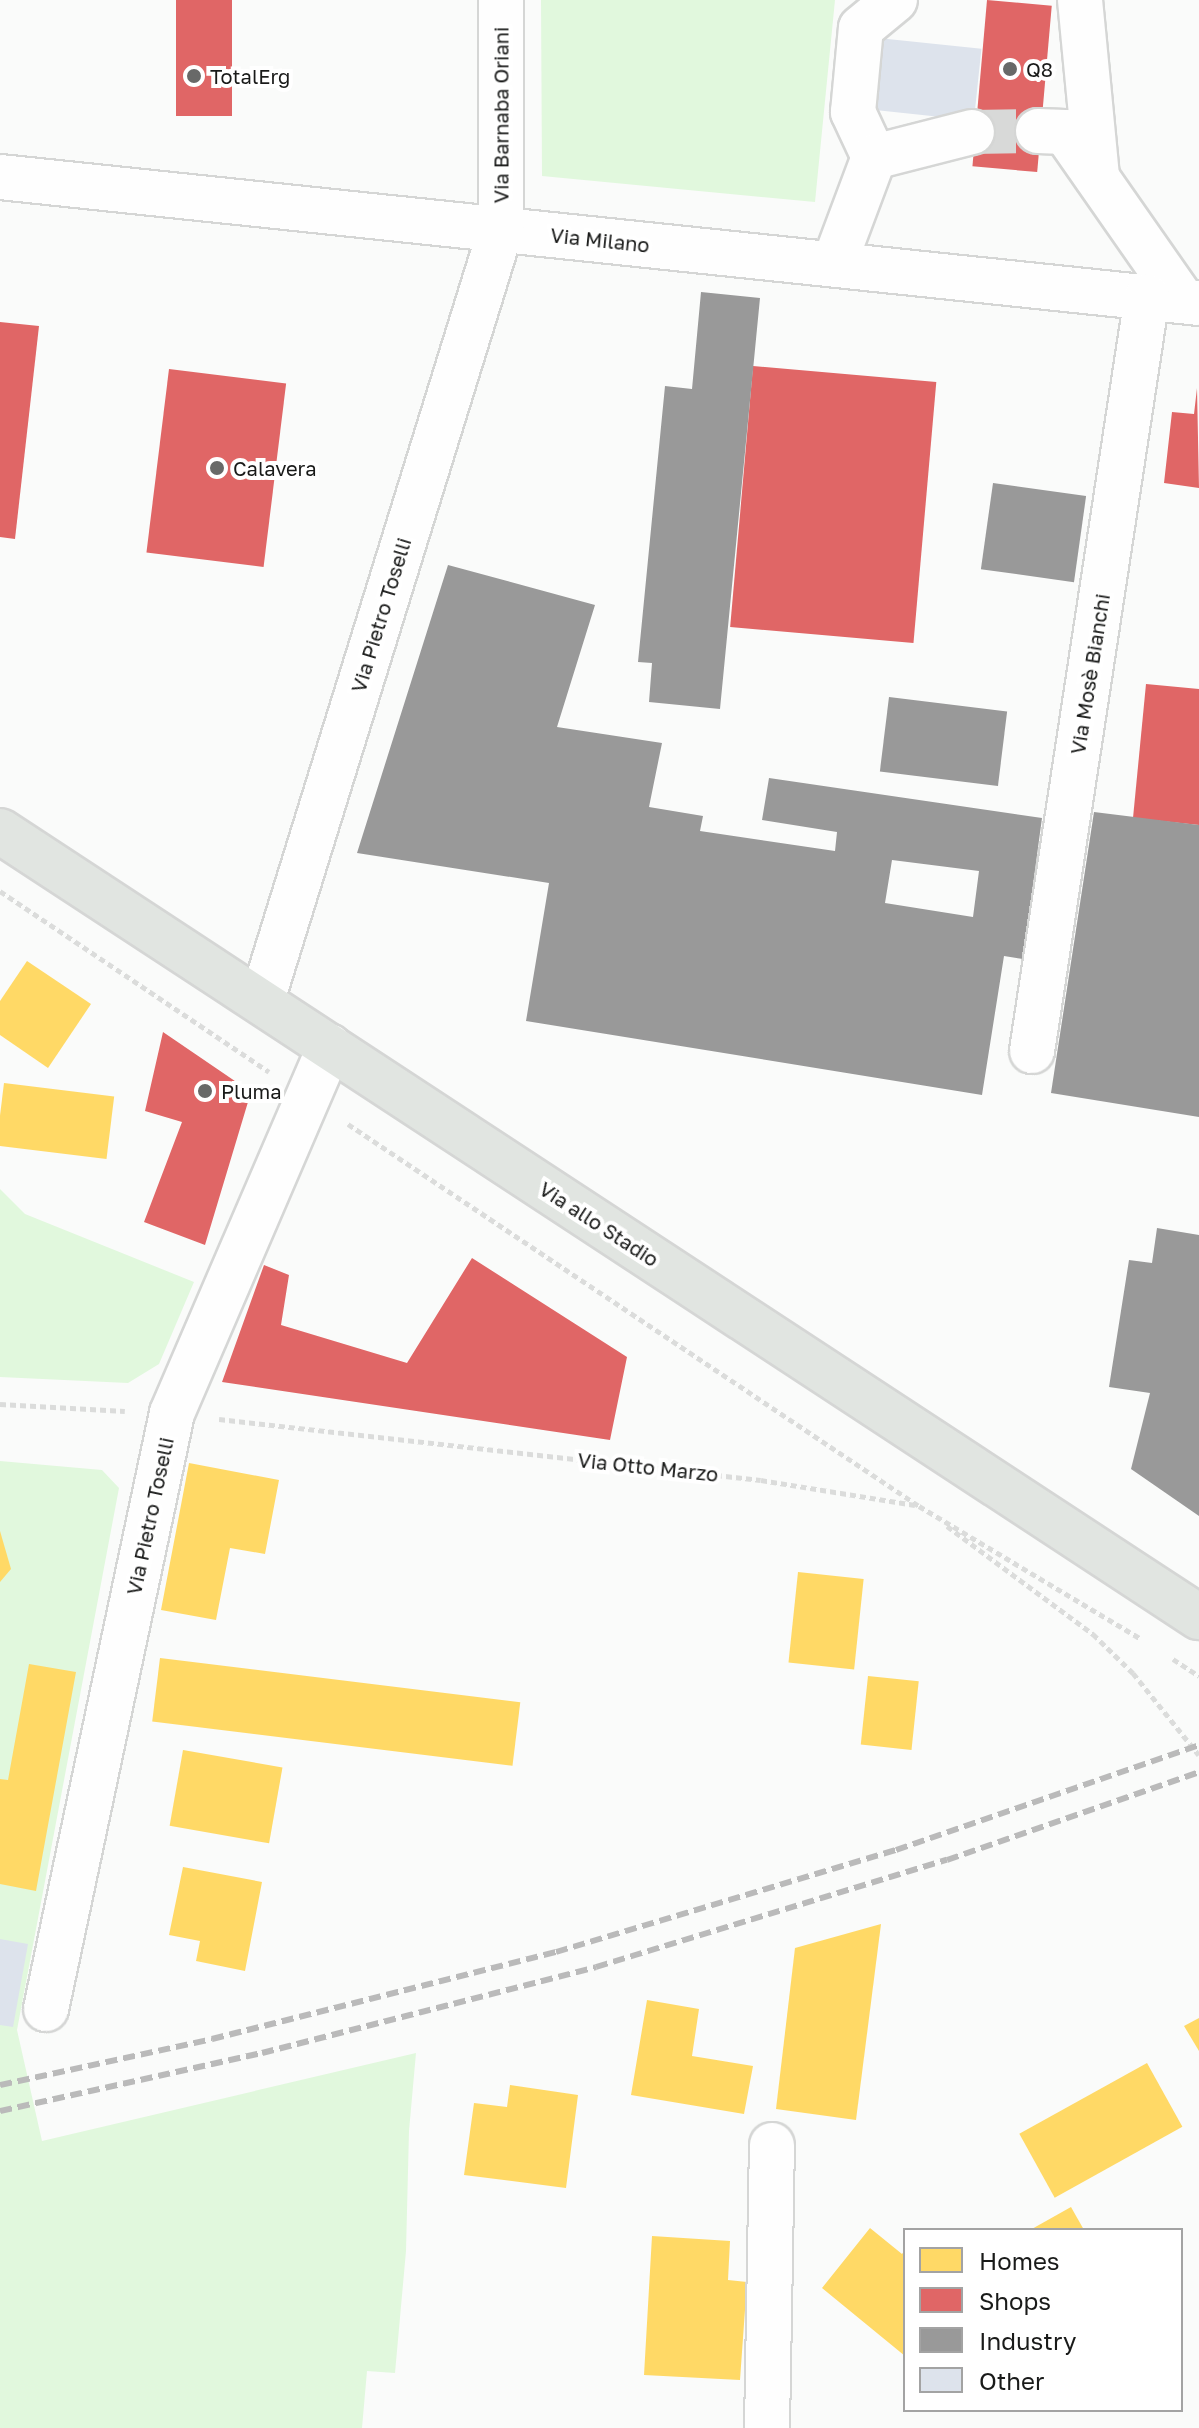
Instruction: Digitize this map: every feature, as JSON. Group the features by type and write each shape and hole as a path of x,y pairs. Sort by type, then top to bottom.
{"main road":[{"name":"Via allo Stadio","path":"0,831 1199,1617"}],"street":[{"name":"Via Barnaba Oriani","path":"501,0 501,229"},
{"path":"834,264 874,157 853,112 861,28 895,0"},
{"path":"1080,0 1097,177"},
{"path":"1038,131 1065,132 1176,300"},
{"path":"874,157 972,132"},
{"name":"Via Milano","path":"0,177 1176,300"},
{"name":"Via Pietro Toselli","path":"262,1000 501,229"},
{"name":"Via Mosè Bianchi","path":"1032,1051 1176,300"},
{"name":"Via Pietro Toselli","path":"46,2009 172,1413 330,1047"},
{"path":"767,2428 772,2145"}],"path":[{"path":"0,891 919,1506 1154,1647"},
{"name":"Via Otto Marzo","path":"0,1404 172,1413 761,1480 919,1506 1093,1634 1133,1673 1199,1755"},
{"path":"1166,1654 1199,1676"}],"green space":[{"path":"541,0 835,0 815,202 542,176"},
{"path":"0,1189 25,1214 194,1282 159,1364 128,1383 0,1377"},
{"path":"0,1461 102,1470 119,1488 17,2030 42,2141 416,2053 409,2131 406,2251 395,2373 367,2371 362,2428 0,2428"}],"building: Homes":[{"path":"27,961 91,1004 48,1068 0,1035 0,1001"},
{"path":"4,1083 114,1097 106,1159 0,1146"},
{"path":"189,1463 279,1480 265,1554 230,1548 216,1620 161,1610"},
{"path":"0,1531 11,1569 0,1582"},
{"path":"798,1572 864,1579 854,1669 788,1663"},
{"path":"160,1658 520,1702 512,1766 152,1722"},
{"path":"29,1664 76,1672 36,1891 0,1884 0,1779 8,1780"},
{"path":"868,1676 919,1681 912,1750 861,1745"},
{"path":"183,1750 282,1768 269,1843 170,1826"},
{"path":"183,1867 262,1882 245,1971 196,1961 200,1941 169,1935"},
{"path":"881,1924 856,2120 776,2109 795,1948"},
{"path":"647,2000 699,2009 692,2056 753,2066 744,2114 631,2095"},
{"path":"1199,2018 1199,2051 1184,2026"},
{"path":"1147,2063 1182,2127 1055,2198 1019,2134"},
{"path":"510,2085 578,2095 566,2188 464,2175 474,2103 507,2107"},
{"path":"1071,2207 1083,2228 1034,2228"},
{"path":"870,2228 903,2253 903,2354 822,2288"},
{"path":"652,2236 730,2241 728,2280 747,2282 740,2380 644,2375"}],"building: Shops":[{"path":"176,0 232,0 232,116 176,116"},
{"path":"987,0 1052,6 1037,172 972,166"},
{"path":"0,322 39,326 15,539 0,537"},
{"path":"753,366 936,382 913,643 730,627"},
{"name":"Calavera","path":"169,369 286,383 264,567 146,553"},
{"path":"1197,388 1199,488 1164,483 1172,412 1194,414"},
{"path":"1146,684 1199,689 1199,825 1133,818"},
{"path":"163,1032 251,1092 205,1245 144,1222 182,1122 145,1111"},
{"path":"472,1258 627,1357 610,1440 222,1382 264,1265 289,1275 281,1325 407,1363"}],"building: Industry":[{"path":"701,292 760,298 720,709 649,702 652,663 638,662 665,386 692,389"},
{"path":"993,483 1086,496 1074,582 981,569"},
{"path":"448,565 595,605 557,727 662,743 649,807 703,816 700,831 835,851 837,832 762,820 769,778 1042,818 1023,959 1004,956 982,1095 526,1021 549,883 357,853","holes":["892,860 979,871 973,917 885,903"]},
{"path":"889,697 1007,712 998,786 880,771"},
{"path":"1094,812 1199,825 1199,1117 1051,1093"},
{"path":"1157,1228 1199,1235 1199,1516 1131,1469 1150,1393 1109,1387 1129,1260 1152,1263"}],"building: Other":[{"path":"878,38 981,49 974,120 870,110"},
{"path":"0,1939 28,1944 13,2027 0,2025"}],"tunnel":[{"path":"972,132 1038,131"}],"railway":[{"path":"0,2085 212,2039 556,1952 896,1850 1199,1745"},
{"path":"0,2111 262,2053 596,1967 947,1860 1199,1772"}],"place":[{"name":"Q8","path":"1010,69"},
{"name":"TotalErg","path":"194,76"},
{"name":"Calavera","path":"217,468"},
{"name":"Pluma","path":"205,1091"}]}
